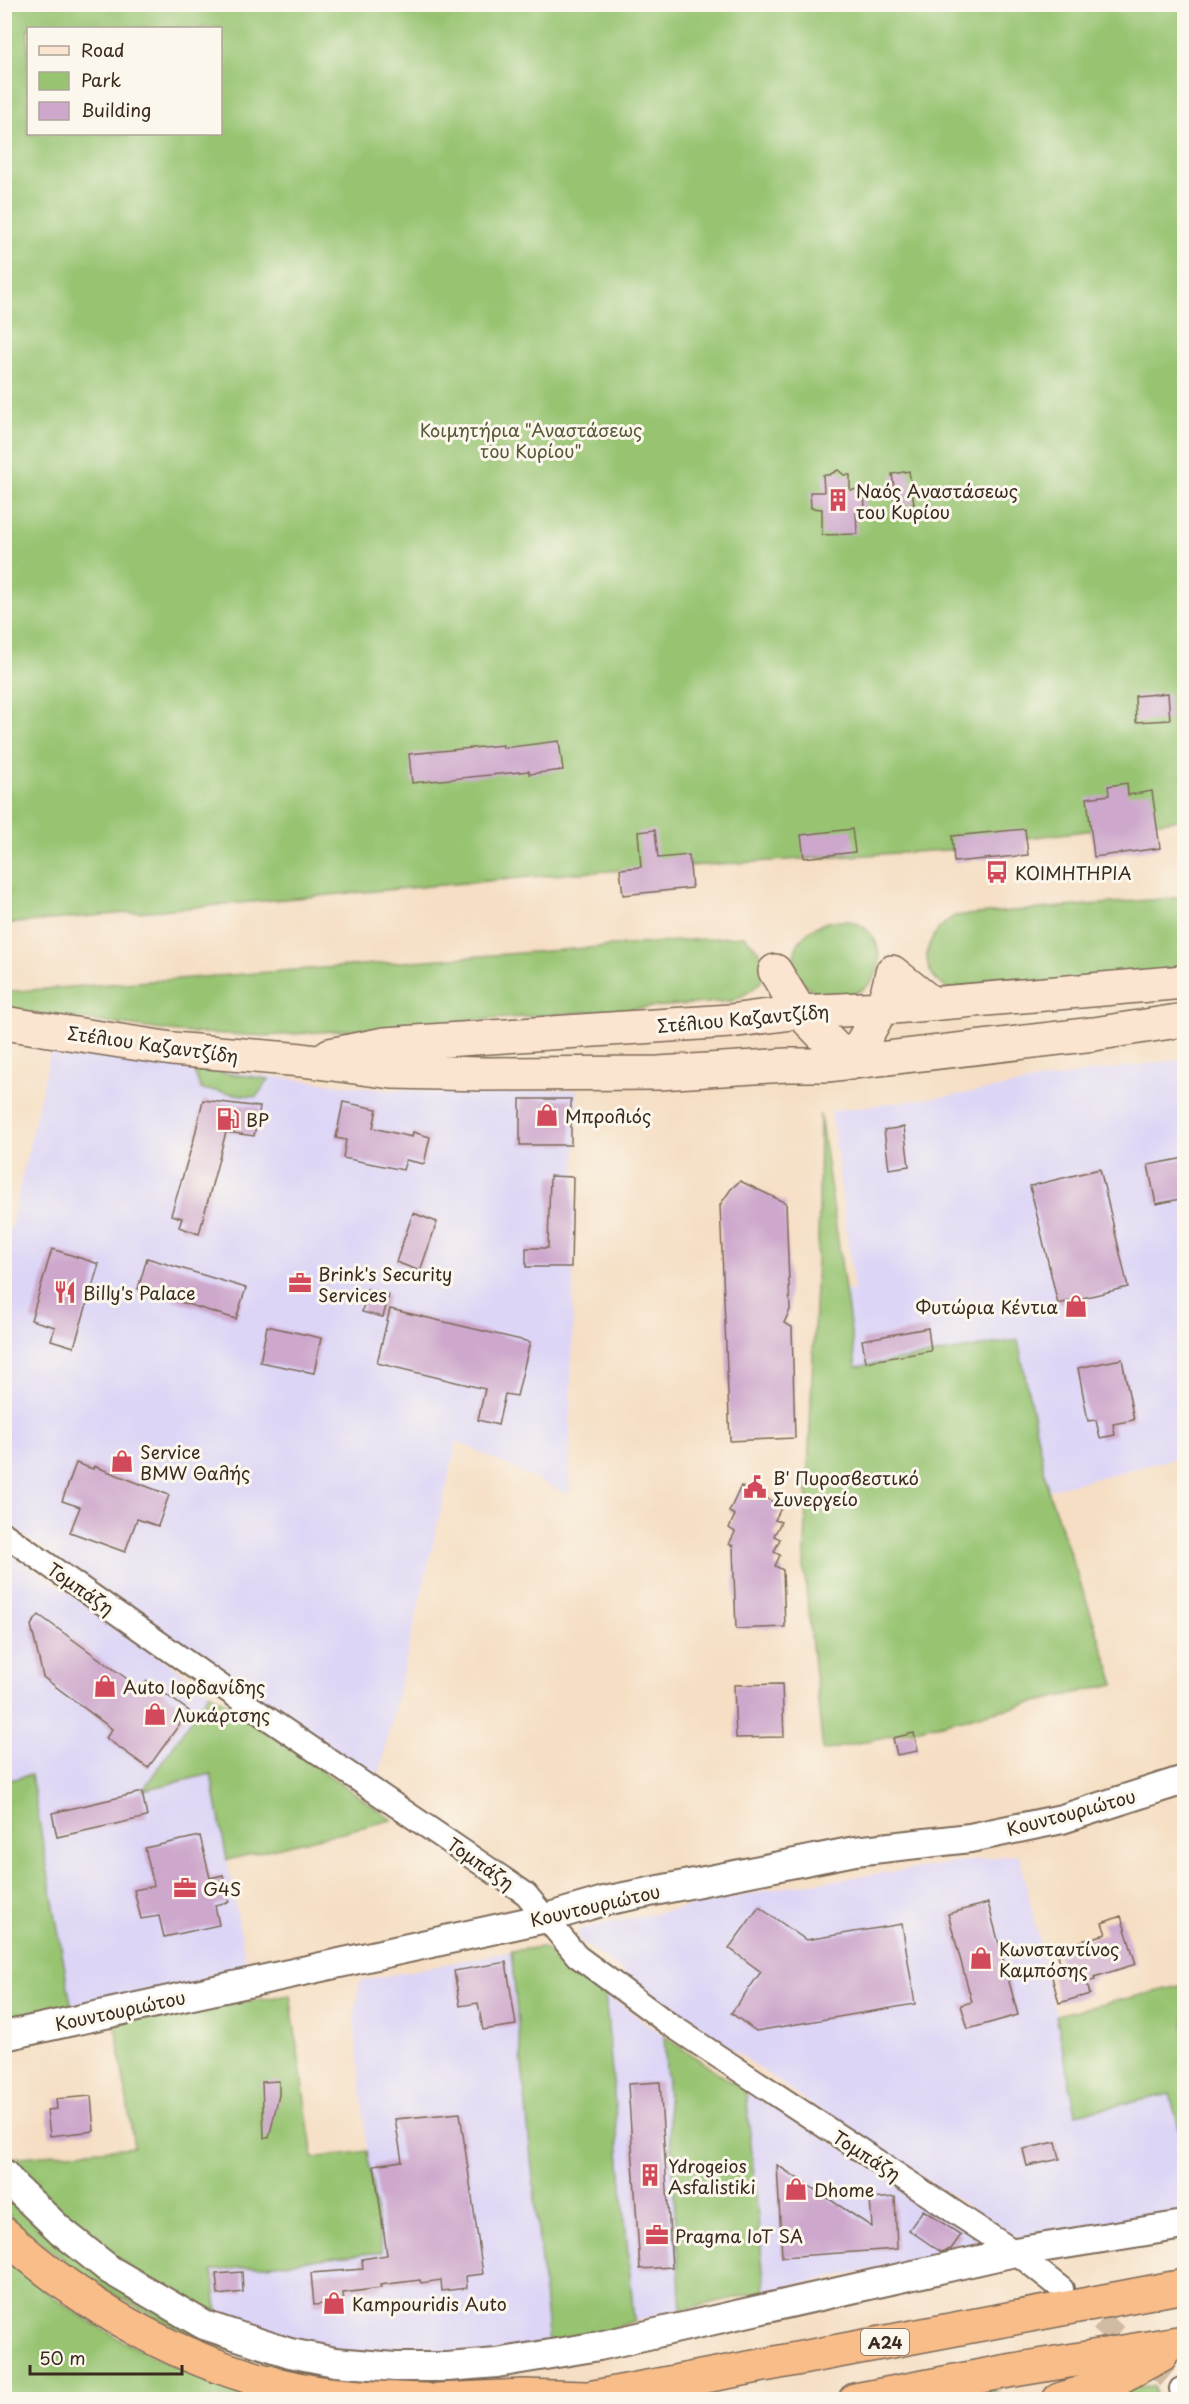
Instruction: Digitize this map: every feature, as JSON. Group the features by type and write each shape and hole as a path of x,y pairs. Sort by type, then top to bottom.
{"highway":[{"path":"4,2234 88,2301 131,2328 169,2347 263,2380 309,2391 426,2400"},
{"name":"Α24","path":"438,2400 523,2396 582,2399 1185,2286"},
{"path":"855,2400 1008,2371 1185,2342"},
{"path":"1059,2400 1105,2385 1185,2342"}],"main road":[{"path":"730,1021 750,1011 760,1002 772,983 775,970 800,1012 850,1063 882,1008 889,992 892,972 931,1003"},
{"name":"Στέλιου Καζαντζίδη","path":"302,1060 386,1044 730,1021 800,1012 882,1008 1185,982"},
{"name":"Στέλιου Καζαντζίδη","path":"4,1023 172,1049 302,1060 392,1072 485,1074 659,1073 850,1063 1094,1034 1185,1020"}],"street":[{"name":"Τομπάζη","path":"4,1534 251,1707 526,1894 577,1956 669,2024 1015,2252 1062,2289"},
{"name":"Κουντουριώτου","path":"4,2036 546,1917 604,1901 855,1851 970,1838 1051,1821 1185,1780"},
{"path":"4,2174 60,2230 110,2270 204,2325 290,2353 355,2364 447,2367 497,2363 599,2346 1015,2252 1185,2225"}],"shaded area":[{"path":"51,1050 385,1090 577,1090 569,1495 457,1441 378,1779 5,1523 5,1252"},
{"path":"1184,1059 1184,1456 1048,1490 1017,1340 856,1368 844,1291 854,1290 831,1111 970,1093 1096,1071"},
{"path":"5,1548 210,1692 144,1790 211,1774 248,1972 72,2010 31,1775 5,1781"},
{"path":"1019,1854 1076,2115 1170,2094 1184,2141 1184,2216 1023,2241 843,2127 578,1940 579,1929 784,1887"},
{"path":"511,1951 549,2344 506,2353 370,2361 219,2322 212,2272 381,2252 367,2151 354,2019 360,1981"},
{"path":"605,1993 664,2036 681,2310 634,2321"},
{"path":"746,2092 855,2156 994,2249 864,2271 765,2291"}],"green space":[{"name":"Κοιμητήρια \"Αναστάσεως του Κυρίου\"","path":"5,5 1184,5 1184,819 1027,838 962,849 576,873 5,924"},
{"path":"1184,897 1184,972 954,992 941,984 928,965 929,945 935,934 954,916"},
{"path":"831,921 854,922 865,928 877,947 878,968 874,979 855,993 835,996 818,992 805,983 796,971 794,957 799,943 811,930"},
{"path":"744,936 762,957 766,965 765,973 762,981 755,988 732,1001 267,1036 178,1032 5,1009 5,992"},
{"path":"193,1069 269,1079 256,1097 201,1089"},
{"path":"820,1114 856,1367 1018,1340 1048,1490 1115,1684 823,1751 804,1569 819,1211"},
{"path":"210,1692 392,1820 227,1860 211,1774 143,1790"},
{"path":"31,1775 72,2010 5,2026 5,1781"},
{"path":"542,1947 605,1993 634,2321 608,2330 549,2344 511,1951"},
{"path":"1184,1985 1184,2141 1170,2094 1076,2114 1056,2015"},
{"path":"290,1995 313,2158 367,2151 382,2252 212,2271 219,2322 177,2304 53,2209 5,2153 4,2130 10,2158 134,2147 115,2023 176,2011"},
{"path":"664,2036 746,2092 765,2291 681,2310"},
{"path":"5,2190 133,2298 431,2381 366,2381 317,2375 264,2362 173,2326 86,2276 32,2235 5,2212"},
{"path":"5,2256 66,2306 134,2347 193,2374 269,2399 9,2400 5,2390"},
{"path":"1136,2386 1154,2386 1156,2399 1089,2400"},
{"path":"989,2388 999,2394 988,2399 929,2400"}],"building":[{"name":"Ναός Αναστάσεως του Κυρίου","path":"838,470 844,475 850,475 850,490 864,489 865,509 856,509 857,534 822,535 822,509 811,508 810,492 824,492 823,475 829,475"},
{"path":"909,471 914,504 897,507 892,474"},
{"path":"1168,693 1170,720 1136,722 1135,696"},
{"path":"559,741 563,770 529,774 529,771 412,783 409,754 503,745 503,748"},
{"path":"1127,783 1128,795 1152,791 1160,848 1094,857 1087,798 1109,795 1108,786"},
{"path":"852,829 855,852 804,858 801,835"},
{"path":"1025,829 1028,855 954,862 952,836"},
{"path":"655,830 658,858 689,855 692,888 623,895 620,869 641,867 638,832"},
{"path":"520,1099 571,1099 571,1145 520,1145"},
{"path":"203,1100 260,1107 254,1136 226,1132 199,1234 179,1227 182,1218 171,1215"},
{"path":"343,1102 377,1109 373,1128 412,1137 413,1132 430,1137 424,1164 406,1160 403,1170 343,1158 346,1140 336,1138"},
{"path":"904,1127 909,1166 889,1169 884,1130"},
{"path":"1185,1158 1185,1198 1156,1204 1148,1165"},
{"path":"1100,1169 1128,1287 1058,1304 1030,1186"},
{"path":"550,1176 573,1177 571,1267 526,1267 526,1248 548,1248"},
{"path":"740,1181 786,1203 790,1310 784,1323 792,1327 795,1438 730,1441 720,1205"},
{"path":"413,1213 437,1222 420,1271 396,1262"},
{"name":"Billy's Palace","path":"52,1249 99,1264 74,1347 51,1340 55,1327 31,1320"},
{"path":"147,1258 246,1288 236,1319 138,1289"},
{"path":"367,1289 389,1295 383,1317 362,1312"},
{"path":"390,1309 530,1342 517,1396 505,1394 498,1425 478,1420 485,1389 377,1363"},
{"path":"267,1326 321,1338 314,1373 260,1362"},
{"path":"928,1328 931,1351 866,1362 862,1340"},
{"path":"1122,1359 1134,1420 1113,1424 1115,1435 1100,1438 1096,1420 1088,1421 1078,1368"},
{"path":"76,1463 93,1469 94,1466 169,1495 158,1526 137,1519 125,1552 70,1532 80,1507 62,1501"},
{"path":"741,1486 782,1506 775,1520 781,1522 774,1536 780,1539 774,1552 780,1555 775,1566 783,1570 785,1627 736,1629 733,1546 729,1544 735,1532 729,1528 735,1515 729,1512"},
{"path":"39,1615 141,1689 147,1681 189,1711 148,1768 106,1738 112,1729 43,1677 31,1625"},
{"path":"782,1684 784,1737 736,1738 734,1685"},
{"path":"914,1733 918,1751 897,1755 893,1738"},
{"path":"142,1792 147,1817 57,1837 52,1813"},
{"name":"G4S","path":"200,1836 210,1878 223,1875 229,1902 215,1905 219,1925 164,1937 159,1916 141,1919 134,1890 154,1886 145,1848"},
{"name":"Κωνσταντίνος Καμπόσης","path":"988,1903 1018,2015 968,2029 961,2005 972,2002 948,1914"},
{"path":"759,1907 806,1940 902,1924 915,2004 756,2031 731,2013 761,1972 729,1948"},
{"path":"1121,1916 1136,1964 1094,1977 1095,1980 1087,1982 1090,1994 1059,2003 1049,1966 1060,1963 1058,1954 1066,1951 1064,1946 1106,1934 1102,1923"},
{"path":"506,1962 516,2025 483,2030 478,2003 460,2006 454,1971"},
{"path":"279,2081 279,2095 269,2138 264,2138 262,2082"},
{"name":"Ydrogeios Asfalistiki","path":"660,2082 672,2267 640,2269 628,2084"},
{"path":"91,2096 94,2131 50,2136 47,2110 57,2109 56,2099"},
{"path":"460,2113 483,2274 466,2276 467,2288 442,2291 441,2280 421,2283 420,2280 343,2293 344,2302 314,2305 311,2273 363,2269 362,2259 387,2255 374,2165 402,2161 395,2119"},
{"path":"1056,2142 1060,2159 1027,2166 1023,2149"},
{"name":"Dhome","path":"777,2165 872,2227 870,2199 895,2197 897,2249 782,2257"},
{"path":"923,2210 961,2235 951,2249 941,2252 909,2230"},
{"path":"242,2272 243,2292 218,2295 216,2274"}],"tunnel":[{"path":"1075,2300 1181,2389"}],"place":[{"name":"Ναός Αναστάσεως του Κυρίου","path":"838,500"},
{"name":"ΚΟΙΜΗΤΗΡΙΑ","path":"997,872"},
{"name":"Μπρολιός","path":"547,1115"},
{"name":"BP","path":"228,1119"},
{"name":"Brink's Security Services","path":"300,1283"},
{"name":"Billy's Palace","path":"65,1292"},
{"name":"Φυτώρια Κέντια","path":"1076,1306"},
{"name":"Service BMW Θαλής","path":"122,1461"},
{"name":"Β' Πυροσβεστικό Συνεργείο","path":"755,1487"},
{"name":"Auto Ιορδανίδης","path":"105,1686"},
{"name":"Λυκάρτσης","path":"155,1714"},
{"name":"G4S","path":"185,1888"},
{"name":"Κωνσταντίνος Καμπόσης","path":"981,1958"},
{"name":"Ydrogeios Asfalistiki","path":"650,2175"},
{"name":"Dhome","path":"796,2189"},
{"name":"Pragma IoT SA","path":"657,2235"},
{"name":"Kampouridis Auto","path":"334,2303"}]}
